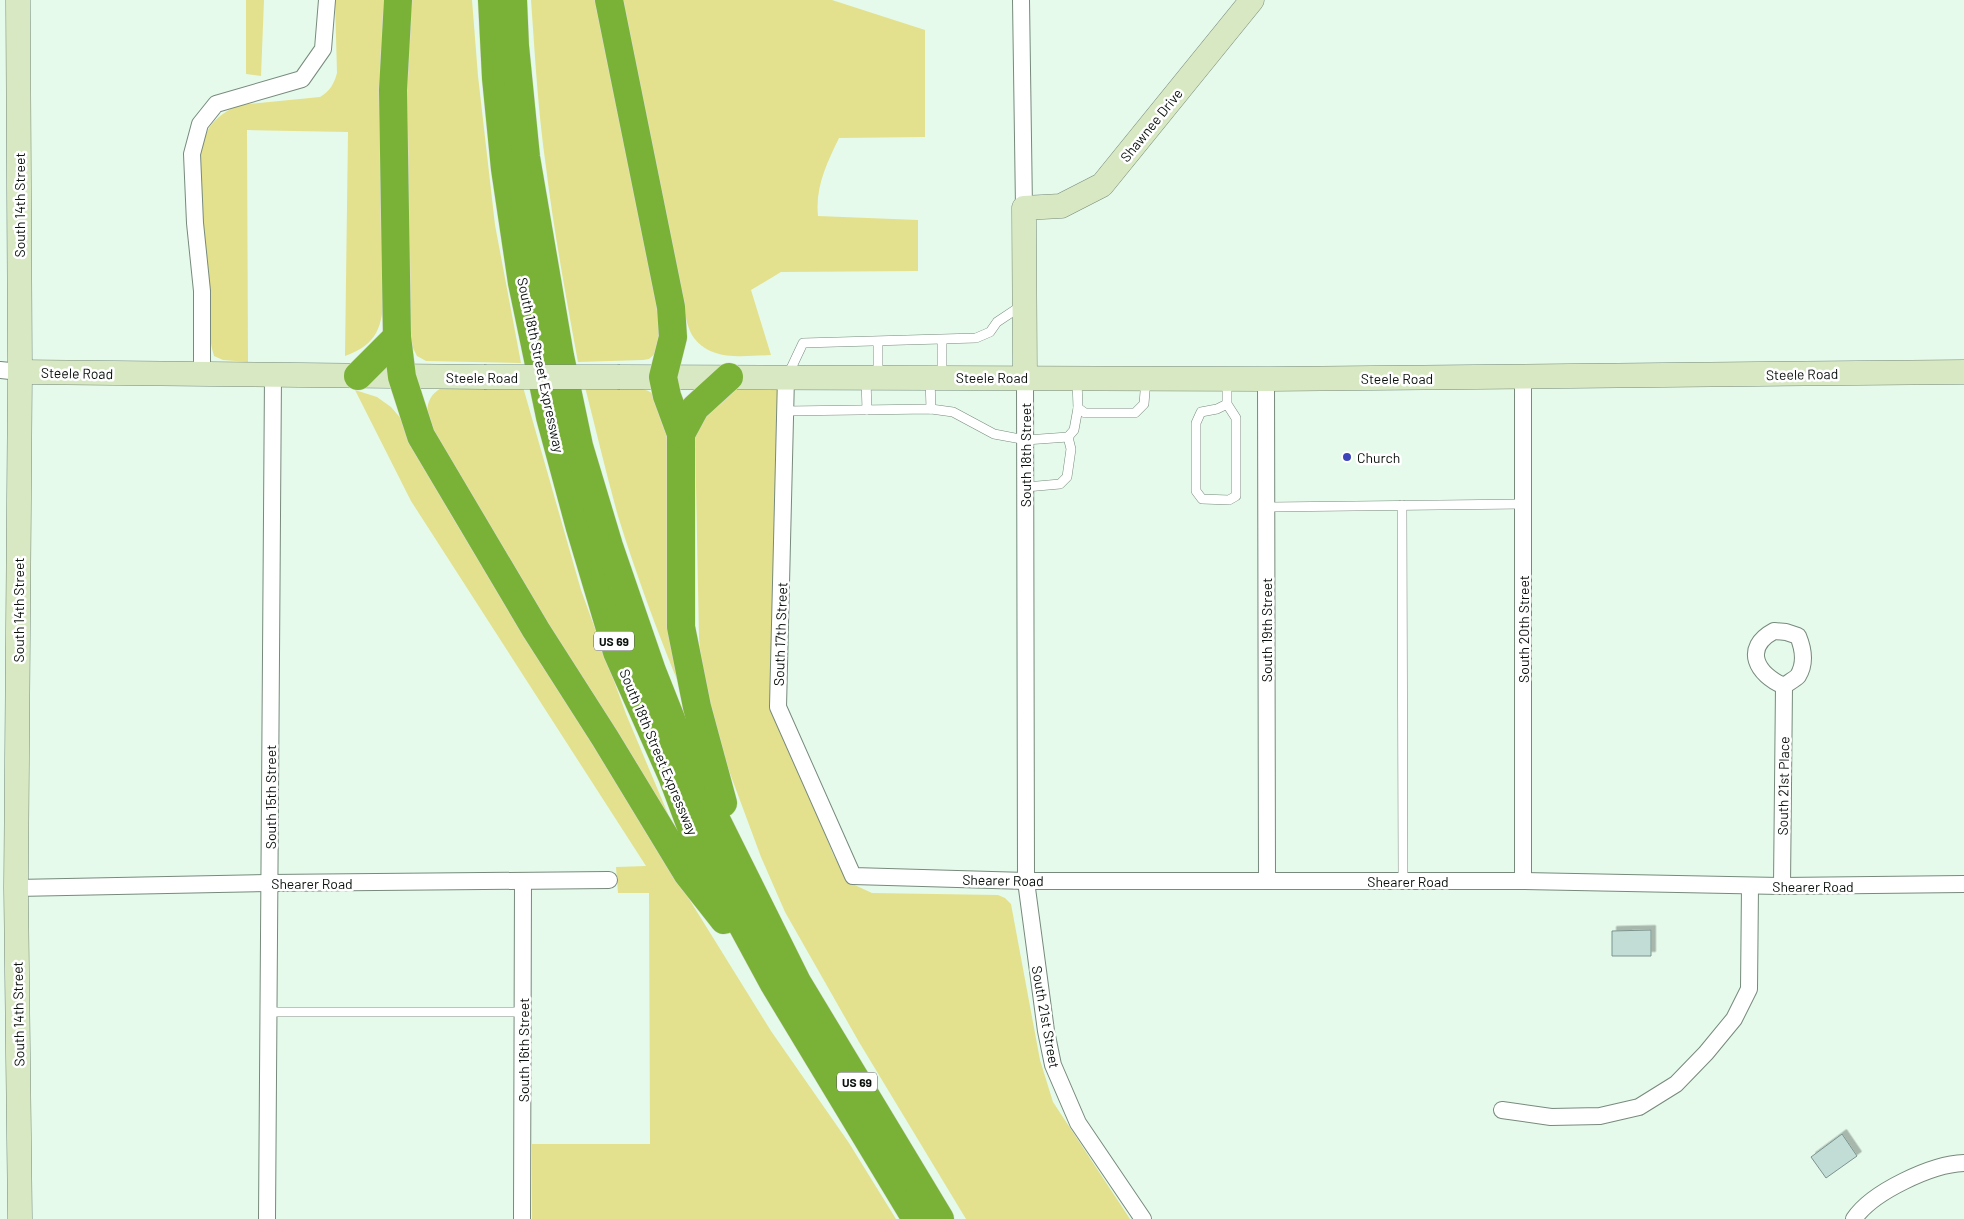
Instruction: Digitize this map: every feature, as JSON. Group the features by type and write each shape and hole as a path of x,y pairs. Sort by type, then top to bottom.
{"highway":[{"path":"398,0 393,90 397,337 402,376 421,436 536,630 605,738 687,873 774,984"},
{"name":"South 18th Street Expressway","path":"492,0 496,78 505,169 522,283 550,417 580,528 617,652 672,776 696,840 774,984 916,1219"},
{"name":"South 18th Street Expressway","path":"513,0 515,46 526,157 560,356 579,446 609,546 652,671 690,767 742,869 796,982 940,1219"},
{"path":"609,0 671,307 673,337 663,377 667,396 681,434 682,627 708,750 742,869"},
{"path":"358,376 397,337"},
{"path":"681,434 694,408 729,377"}],"street":[{"name":"South 14th Street","path":"18,0 10,371 20,1219"},
{"path":"202,374 202,291 195,223 192,154 200,124 216,104 302,79 323,49 327,0"},
{"name":"South 18th Street","path":"1021,0 1026,440 1026,881"},
{"name":"Shawnee Drive","path":"1024,208 1061,206 1102,185 1252,0"},
{"name":"Steele Road","path":"10,371 358,376 1025,377 1146,379 1522,378 1964,372"},
{"name":"South 15th Street","path":"267,1219 273,375"},
{"name":"South 17th Street","path":"786,377 778,707 853,876"},
{"name":"South 20th Street","path":"1522,378 1523,881"},
{"name":"South 19th Street","path":"1266,379 1267,881"},
{"name":"South 21st Place","path":"1782,886 1784,686"},
{"name":"Shearer Road","path":"853,876 1026,881 1523,881 1750,886 1964,884"},
{"name":"Shearer Road","path":"16,888 269,883 609,880"},
{"name":"South 16th Street","path":"522,1219 523,881"},
{"name":"South 21st Street","path":"1026,881 1046,1031 1053,1066 1078,1123 1143,1219"},
{"path":"1502,1110 1551,1117 1600,1116 1639,1107 1676,1084 1706,1054 1734,1019 1749,989 1750,886"},
{"path":"1854,1219 1861,1208 1890,1188 1918,1174 1964,1163"}],"lane":[{"path":"786,377 803,343 976,338 990,332 997,322 1024,304"},
{"path":"931,409 942,340"},
{"path":"867,410 878,342"},
{"path":"786,411 931,409 953,412 994,434 1026,440 1068,437 1074,430 1078,408 1077,378"},
{"path":"1078,408 1085,413 1135,413 1144,404 1146,379"},
{"path":"1227,379 1228,404 1236,418 1236,496 1229,500 1202,499 1196,491 1196,423 1201,412 1217,409 1228,404"},
{"path":"1026,488 1060,484 1067,477 1071,449 1068,437"},
{"path":"1266,506 1522,504"},
{"path":"1402,505 1403,881"},
{"path":"268,1012 523,1012"}],"shaded area":[{"path":"246,0 264,0 261,76 246,74"},
{"path":"335,0 388,0 384,294 382,316 376,333 371,340 365,346 345,356 348,132 247,130 248,362 223,360 214,356 209,326 209,276 199,181 199,162 203,144 209,128 215,120 239,105 320,97 329,90 337,73"},
{"path":"407,0 472,0 478,76 495,225 521,363 426,361 417,356 411,344 403,44"},
{"path":"531,0 600,0 664,316 659,350 649,359 578,362 556,240 543,146"},
{"path":"620,0 832,0 925,30 925,137 839,138 823,176 818,195 818,216 918,220 918,271 781,272 751,290 771,355 727,356 708,350 699,344 690,331 685,316"},
{"path":"623,386 651,392 658,401 671,433 680,687 647,602 618,516 585,387"},
{"path":"523,387 581,590 626,714 668,814 662,819 436,444 431,429 428,407 434,394 441,388"},
{"path":"730,387 773,387 779,392 781,727 833,854 848,882 872,893 998,895 1005,898 1011,904 1040,1060 1053,1102 1130,1219 966,1219 859,1042 785,912 761,857 718,741 702,671 699,638 695,435 712,399"},
{"path":"355,390 377,397 391,407 403,421 447,508 468,543 771,1031 849,1143 896,1219 532,1219 532,1144 650,1144 649,893 618,893 616,867 646,866 411,501"}],"building":[{"path":"1651,930 1651,956 1612,956 1612,931"},
{"path":"1842,1134 1857,1156 1826,1178 1811,1157"}],"place":[{"name":"Church","path":"1347,457"}]}
